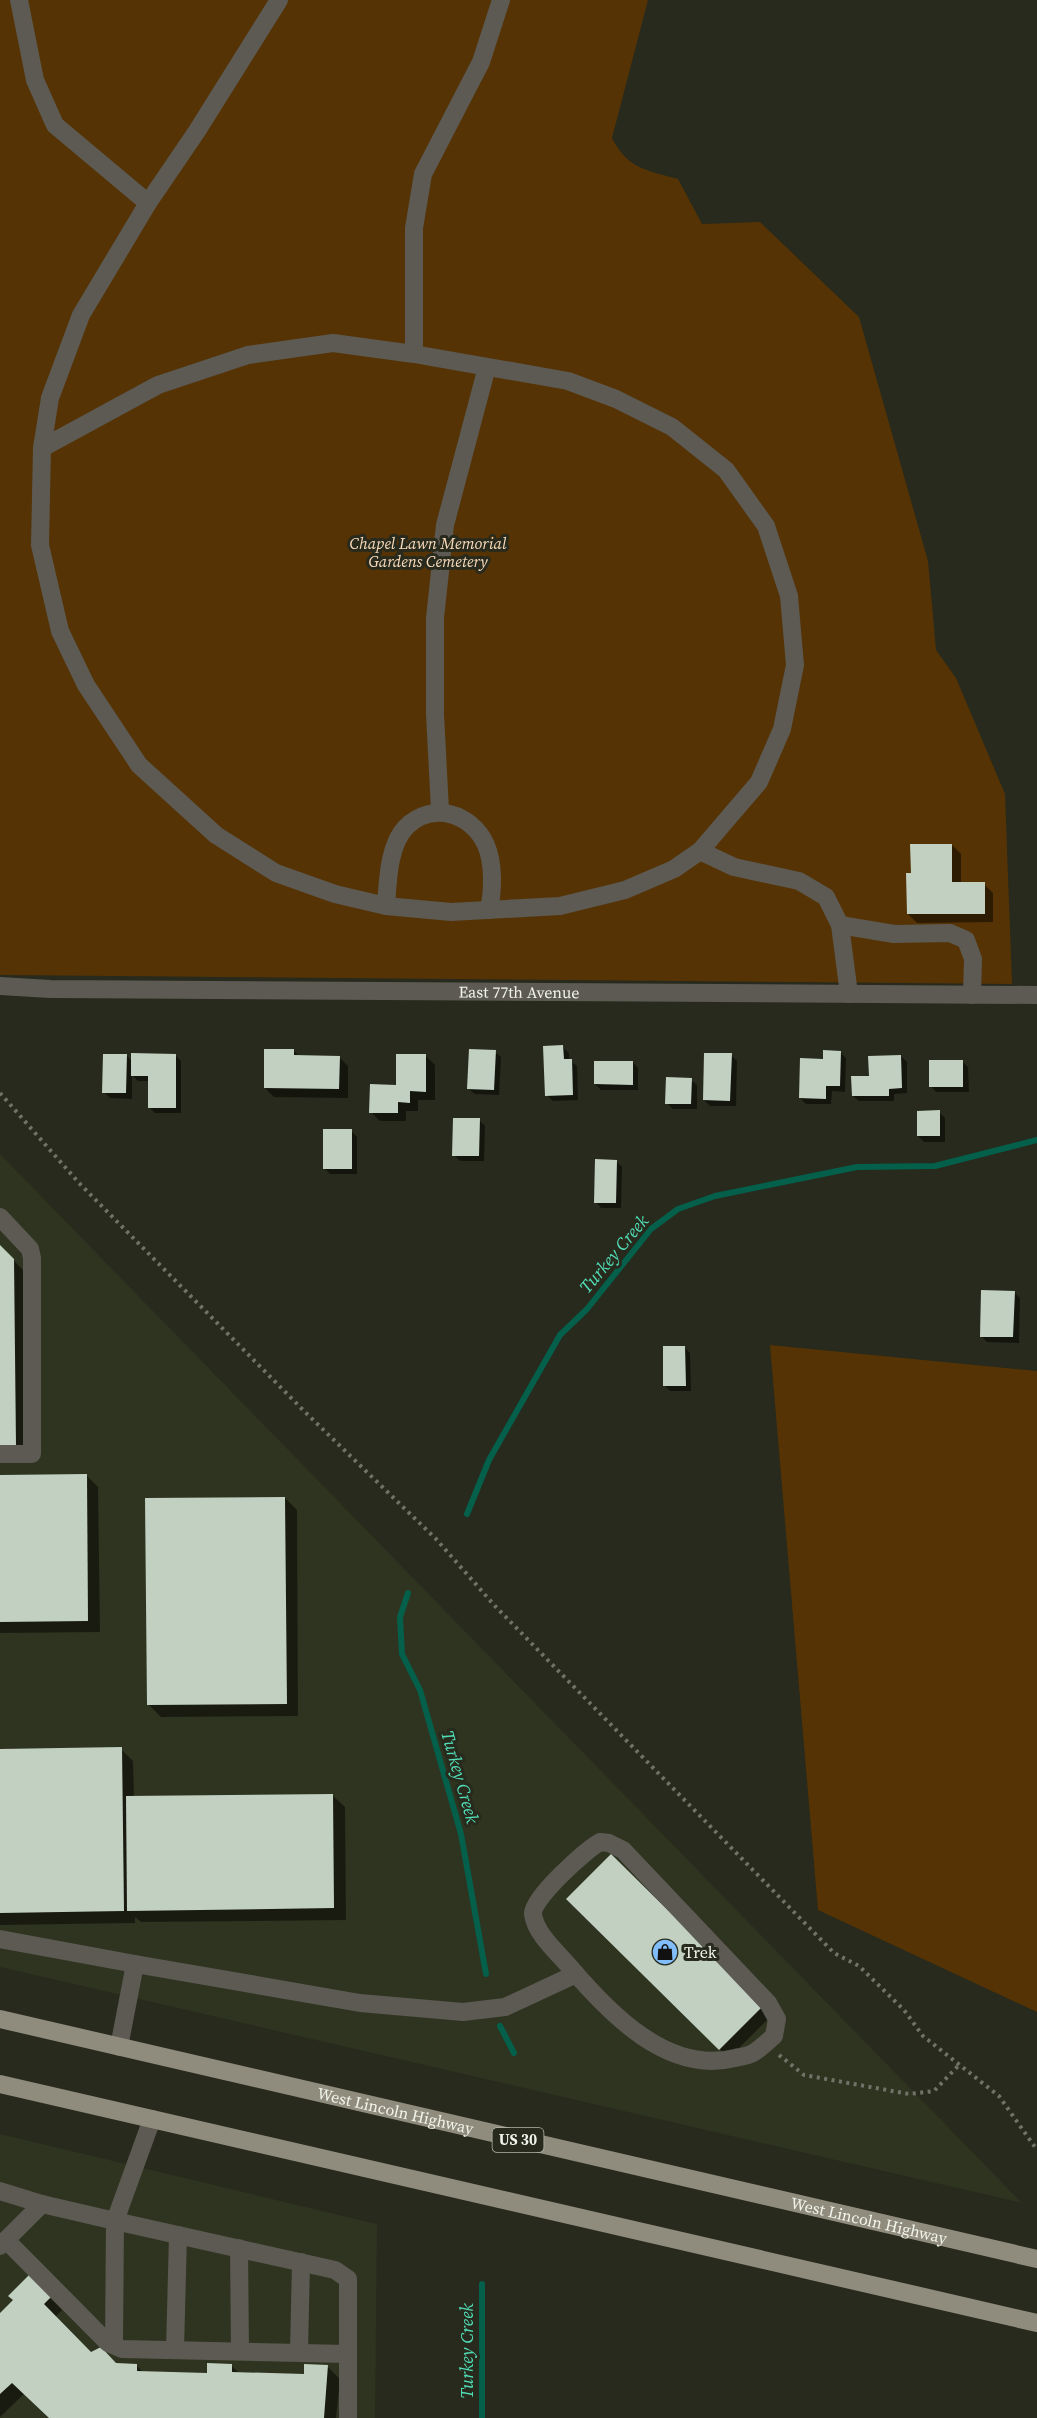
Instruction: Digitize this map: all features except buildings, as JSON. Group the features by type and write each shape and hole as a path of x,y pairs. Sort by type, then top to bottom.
{"main road":[{"name":"West Lincoln Highway","path":"0,2019 1037,2259"},
{"path":"0,2084 1037,2323"}],"street":[{"path":"19,0 35,80 55,125 148,203"},
{"path":"42,448 158,385 248,355 333,344 414,354 568,381 616,399 672,427 726,470 766,526 789,596 795,665 783,729 759,782 700,851 674,869 625,890 560,906 451,912 386,906 335,894 276,873 216,835 139,765 86,685 60,631 40,545 42,448 50,398 81,315 148,203 197,131 279,0"},
{"path":"414,354 414,228 423,174 481,62 501,0"},
{"path":"440,810 435,714 435,618 445,525 487,367"},
{"path":"386,906 393,852 405,828 423,814 440,810 468,823 486,844 492,895 489,910"},
{"path":"700,851 734,867 799,881 826,897 840,925 849,994"},
{"path":"840,925 894,934 950,933 966,940 973,959 972,995"},
{"name":"East 77th Avenue","path":"0,986 74,989 1037,995"},
{"path":"0,1217 30,1249 32,1258 32,1454 0,1454"},
{"path":"600,1842 609,1843 623,1850 768,2003 777,2019 774,2036 752,2054 716,2063 670,2054 639,2035 576,1974 536,1924 532,1912 537,1901 590,1848 600,1842"},
{"path":"0,1939 360,2003 463,2012 505,2007 576,1974"},
{"path":"119,2047 135,1964"},
{"path":"114,2345 115,2221 152,2119"},
{"path":"0,2191 42,2204 335,2270 348,2279 348,2418"},
{"path":"42,2204 3,2243 108,2343 122,2349 348,2354"},
{"path":"175,2350 178,2235"},
{"path":"239,2248 240,2351"},
{"path":"299,2352 301,2262"}],"path":[{"path":"0,1093 79,1182 304,1411 436,1539 495,1606 834,1953 859,1966 904,2010 922,2036 999,2096 1037,2150"},
{"path":"765,2044 804,2075 909,2094 934,2091 958,2065"}],"shaded area":[{"path":"0,1154 1022,2203 0,1967"},
{"path":"0,2134 377,2224 375,2418 0,2418"}],"green space":[{"name":"Chapel Lawn Memorial Gardens Cemetery","path":"0,0 648,0 612,138 618,148 639,167 678,179 702,224 760,222 859,317 928,561 936,650 956,678 1005,794 1012,984 0,975"},
{"path":"770,1345 1037,1371 1037,2012 818,1910"}],"waterway":[{"name":"Turkey Creek","path":"467,1514 489,1460 560,1335 587,1309 651,1229 678,1209 715,1196 857,1167 935,1166 1037,1140"},
{"name":"Turkey Creek","path":"408,1593 400,1617 402,1654 420,1690 461,1834 486,1974"},
{"name":"Turkey Creek","path":"500,2026 514,2053"},
{"name":"Turkey Creek","path":"482,2284 482,2418"}],"place":[{"name":"Trek","path":"665,1952"}]}
